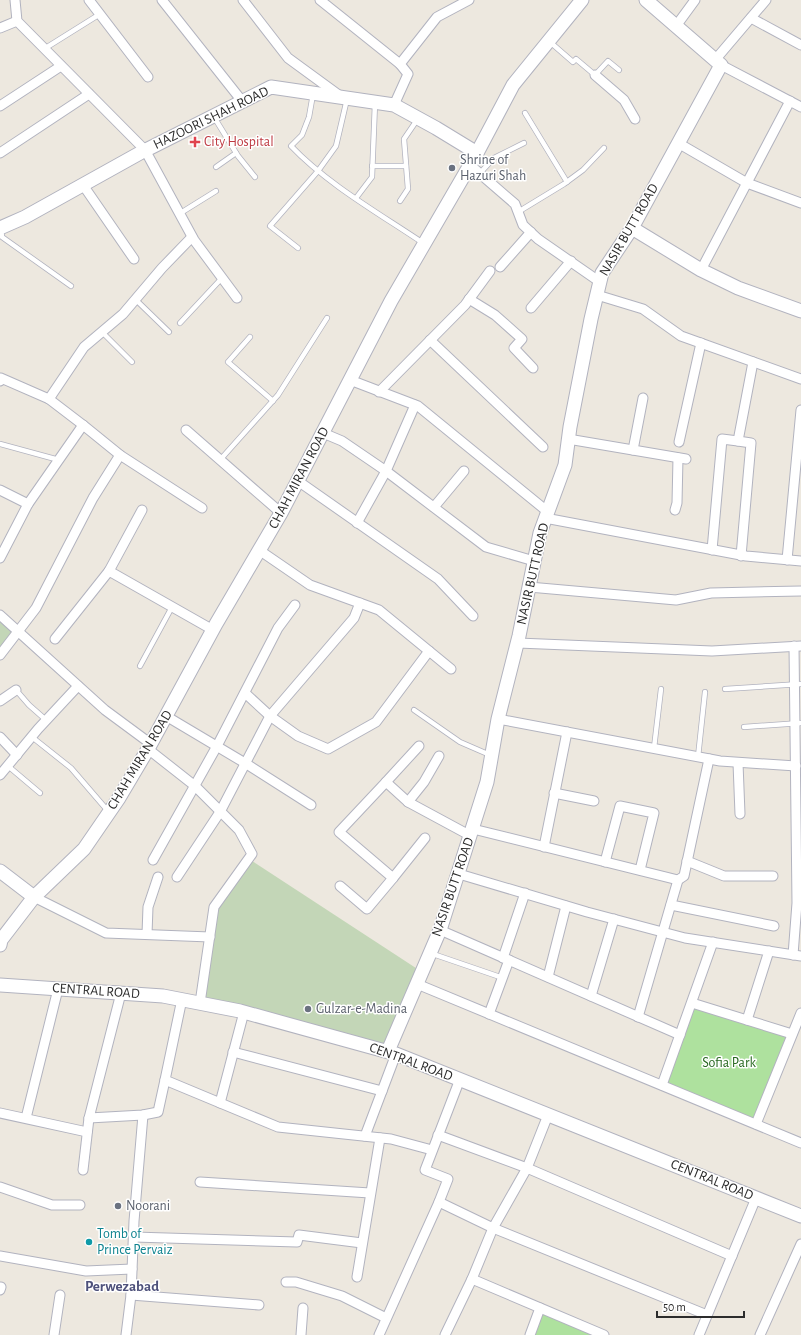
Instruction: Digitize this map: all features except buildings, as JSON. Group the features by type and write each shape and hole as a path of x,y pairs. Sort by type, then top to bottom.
{"street":[{"path":"15,0 17,21 145,150 192,237 237,298"},
{"path":"89,0 148,76"},
{"path":"162,0 242,102"},
{"path":"243,0 288,58 345,98"},
{"path":"320,0 400,64 408,74 394,105"},
{"path":"400,64 437,17 469,0"},
{"name":"CHAH MIRAN ROAD","path":"0,941 34,898 84,849 150,746 213,630 281,513 391,301 477,153 513,86 582,0"},
{"path":"646,0 718,63 801,107"},
{"path":"676,26 695,0"},
{"path":"718,63 766,0"},
{"path":"751,18 800,43"},
{"path":"0,28 17,21"},
{"name":"NASIR BUTT ROAD","path":"392,1053 417,984 440,930 488,782 498,719 518,643 540,533 565,465 568,439 602,273 632,228 678,143 718,63"},
{"path":"0,106 61,66"},
{"path":"595,76 624,100 635,119"},
{"name":"HAZOORI SHAH ROAD","path":"0,227 25,217 145,150 271,87 394,105 477,153"},
{"path":"0,153 89,94"},
{"path":"701,270 790,101"},
{"path":"678,143 747,183 801,203"},
{"path":"470,165 515,204 523,225 538,239 600,282"},
{"path":"83,185 134,259"},
{"path":"632,228 701,270 738,288 801,311"},
{"path":"500,267 531,232"},
{"path":"49,399 84,347 123,314 162,268 192,237"},
{"path":"531,308 571,261"},
{"path":"379,392 469,299 490,272"},
{"path":"597,295 643,309 681,336 801,379"},
{"path":"469,299 495,315 522,339 514,348 533,368"},
{"path":"430,340 543,447"},
{"path":"679,442 701,343"},
{"path":"738,441 753,362"},
{"path":"0,381 1,378 49,399 120,455 202,508"},
{"path":"350,380 418,406 547,515 741,556 801,561"},
{"path":"633,450 643,398"},
{"path":"357,523 386,471 415,405"},
{"path":"787,560 801,410"},
{"path":"0,558 28,504 83,425"},
{"path":"186,430 281,513"},
{"path":"323,433 342,441 386,471 486,547 534,561"},
{"path":"568,439 682,459 675,510"},
{"path":"712,550 722,440 751,443 741,556"},
{"path":"0,655 36,608 93,498 120,455"},
{"path":"434,507 464,471"},
{"path":"298,481 438,579 473,616"},
{"path":"0,490 28,504"},
{"path":"55,639 109,571 142,510"},
{"path":"259,550 310,585 379,610 452,669"},
{"path":"109,571 213,630"},
{"path":"529,587 676,600 711,593 801,591"},
{"path":"177,877 220,812 270,716 354,618 360,603"},
{"path":"153,860 217,746 278,628 295,605"},
{"path":"0,615 105,710 150,746 195,786 239,830 252,854 214,907 200,1003"},
{"path":"459,874 566,906 685,938 797,955 797,646 712,651 518,643"},
{"path":"245,693 270,716 298,736 328,749 376,722 430,651"},
{"path":"0,775 46,720 78,686"},
{"path":"0,700 16,690"},
{"path":"166,716 245,763 311,805"},
{"path":"498,719 709,759 796,766"},
{"path":"544,847 567,732"},
{"path":"0,738 17,755"},
{"path":"393,878 339,832 419,746"},
{"path":"408,802 424,782 439,756"},
{"path":"638,1017 678,880 684,876 709,759"},
{"path":"738,762 740,814"},
{"path":"386,782 408,802 472,833 544,847 678,880"},
{"path":"554,793 594,801"},
{"path":"605,862 620,806 654,813 640,870"},
{"path":"340,886 368,909 425,838"},
{"path":"687,861 724,876 773,876"},
{"path":"0,871 34,898 106,933 210,937"},
{"path":"147,934 148,907 158,877"},
{"path":"489,1014 502,978 525,893"},
{"path":"670,905 774,926"},
{"path":"548,978 566,906"},
{"path":"591,996 614,919"},
{"path":"440,930 680,1035"},
{"path":"662,1085 713,942"},
{"path":"747,1020 769,951"},
{"path":"417,984 801,1143"},
{"name":"CENTRAL ROAD","path":"0,985 163,996 244,1012 392,1053 801,1216"},
{"path":"26,1118 58,989"},
{"path":"83,1170 89,1118 121,993"},
{"path":"89,1118 143,1115 158,1112 182,1000"},
{"path":"692,1003 792,1034"},
{"path":"220,1103 244,1012"},
{"path":"756,1124 801,1013"},
{"path":"233,1052 382,1090"},
{"path":"364,1136 382,1090 392,1053"},
{"path":"379,1335 448,1179 425,1170 460,1079"},
{"path":"165,1080 278,1127 391,1139 432,1150"},
{"path":"0,1112 87,1132"},
{"path":"126,1335 131,1295 143,1115"},
{"path":"445,1335 472,1279 493,1228 527,1168 548,1115"},
{"path":"438,1135 527,1168 732,1256"},
{"path":"357,1277 380,1138"},
{"path":"200,1182 370,1193"},
{"path":"0,1187 52,1205 80,1205"},
{"path":"699,1335 756,1198"},
{"path":"439,1202 493,1228 707,1315"},
{"path":"134,1237 297,1242 298,1235 362,1243"},
{"path":"760,1335 801,1244"},
{"path":"0,1256 86,1272 132,1269"},
{"path":"472,1279 604,1335"},
{"path":"286,1282 296,1282 342,1296 386,1318"},
{"path":"54,1335 60,1295"},
{"path":"131,1295 259,1305"},
{"path":"301,1335 302,1308"},
{"path":"530,1335 540,1308"}],"lane":[{"path":"44,49 100,14"},
{"path":"549,41 573,62 576,59 595,76 608,61 619,70"},
{"path":"313,94 308,118 302,134 291,146 306,162 318,171 424,244"},
{"path":"298,248 270,226 318,171 336,146 345,98"},
{"path":"356,198 372,177 375,103"},
{"path":"525,113 567,182"},
{"path":"214,116 236,153 255,177"},
{"path":"400,201 408,189 404,139 418,118"},
{"path":"480,173 494,158 524,143"},
{"path":"518,212 567,182 583,170 604,148"},
{"path":"216,166 236,153"},
{"path":"372,166 406,166"},
{"path":"180,214 216,191"},
{"path":"0,227 2,237 71,286"},
{"path":"180,323 222,278"},
{"path":"135,299 169,332"},
{"path":"220,460 273,401 327,318"},
{"path":"102,332 132,362"},
{"path":"250,337 228,362 273,401"},
{"path":"0,444 59,460"},
{"path":"140,666 172,607"},
{"path":"726,689 798,684"},
{"path":"654,748 661,689"},
{"path":"16,690 29,705 46,720"},
{"path":"698,757 705,692"},
{"path":"414,710 460,742 492,756"},
{"path":"744,727 798,724"},
{"path":"32,737 71,768 109,812"},
{"path":"8,766 40,793"},
{"path":"430,953 502,978"}],"green space":[{"path":"0,615 18,632 0,655"},
{"path":"249,859 422,972 388,1051 200,1003 214,907"},
{"name":"Sofia Park","path":"692,1003 792,1034 756,1124 662,1085"},
{"path":"540,1308 604,1335 530,1335"}],"place":[{"name":"City Hospital","path":"195,142"},
{"name":"Shrine of Hazuri Shah","path":"452,168"},
{"name":"Gulzar-e-Madina","path":"308,1009"},
{"name":"Noorani","path":"118,1206"},
{"name":"Tomb of Prince Pervaiz","path":"89,1242"}],"district":[{"name":"Perwezabad","path":"122,1286"}]}
